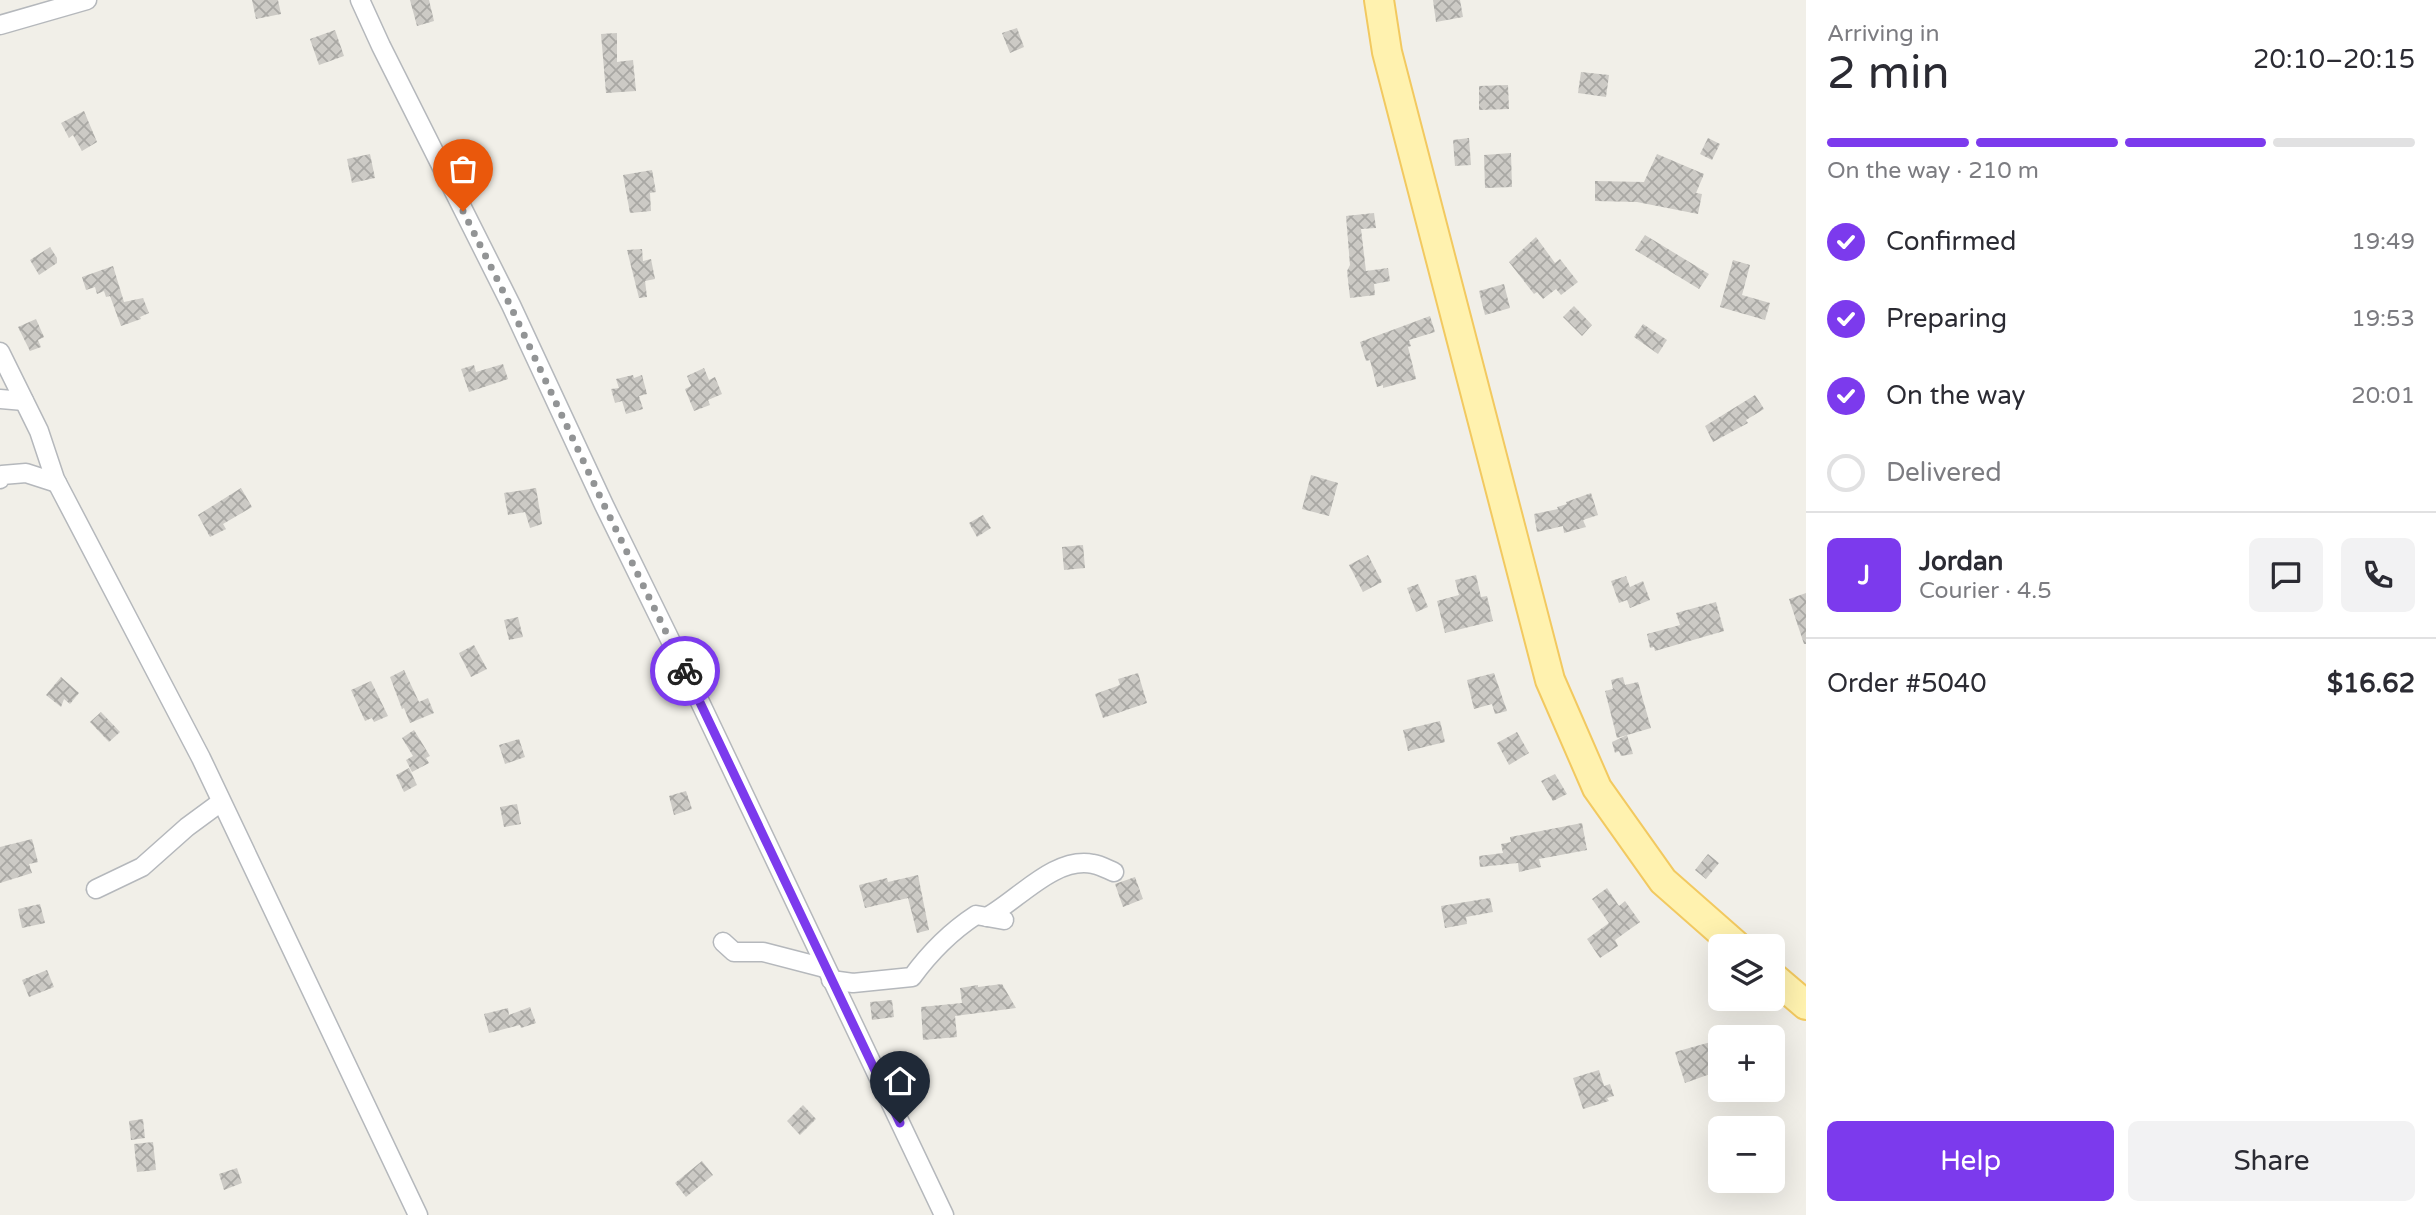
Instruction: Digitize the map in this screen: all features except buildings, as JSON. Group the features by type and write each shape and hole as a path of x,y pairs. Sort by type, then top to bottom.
{"main road":[{"path":"1379,0 1387,52 1550,680 1597,788 1663,881 1723,934"},
{"path":"1785,988 1806,1005"}],"street":[{"path":"0,25 87,0"},
{"path":"360,0 510,305 944,1215"},
{"path":"0,352 39,431 57,483 201,758 418,1215"},
{"path":"0,399 24,401"},
{"path":"0,479 2,475 26,473 57,483"},
{"path":"96,889 142,867 187,827 222,802"},
{"path":"723,942 734,952 763,951 853,983 912,977 931,951 957,928 976,915 996,918 1033,883 1068,866 1091,863 1114,872"}],"way so far":[{"path":"463,211 685,671"}],"route":[{"path":"685,671 900,1123"}]}
